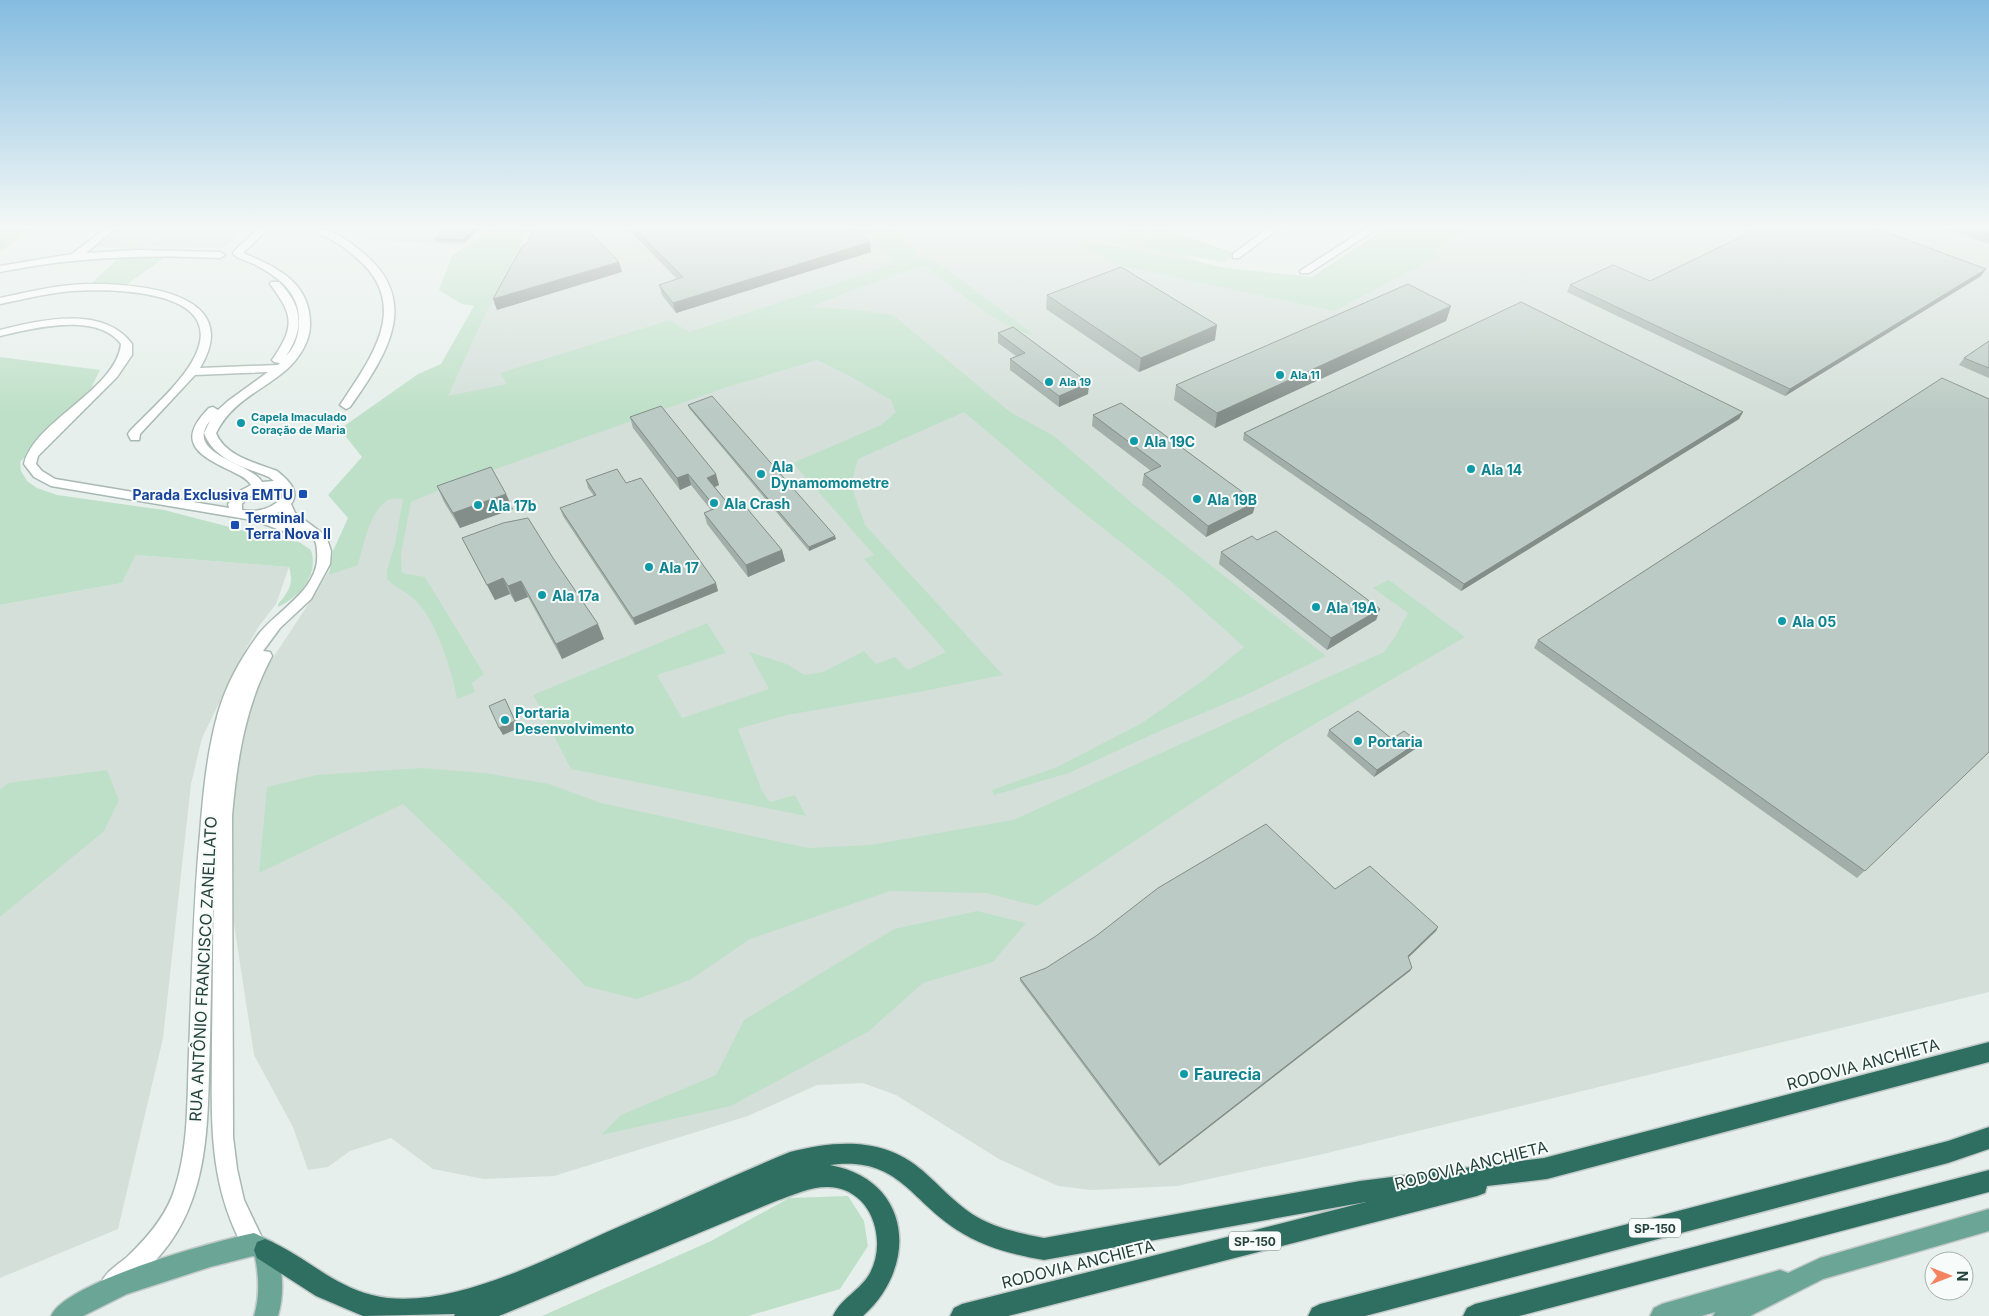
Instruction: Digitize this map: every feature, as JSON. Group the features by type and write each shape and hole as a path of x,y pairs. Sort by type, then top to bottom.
{"highway":[{"name":"RODOVIA ANCHIETA","path":"962,1316 1548,1168 1989,1052"},
{"name":"SP-150","path":"1320,1316 1948,1152 1989,1138"},
{"path":"259,1247 330,1290 362,1304 390,1310 418,1310 438,1308 469,1299 534,1275 790,1164 820,1154 852,1152 880,1157 906,1172 946,1208 974,1228 1012,1244 1044,1248 1360,1192 1548,1168"},
{"path":"466,1316 500,1304 776,1190 806,1179 829,1176 860,1186 876,1199 887,1222 888,1252 879,1281 845,1316"},
{"path":"1475,1316 1989,1181"}],"main road":[{"path":"1662,1316 1989,1220"},
{"name":"RUA ANTÔNIO FRANCISCO ZANELLATO","path":"63,1316 97,1294 216,1253 259,1247"},
{"path":"259,1247 272,1288 266,1316"},
{"path":"1725,1316 1820,1269"}],"street":[{"path":"0,301 69,289"},
{"path":"134,437 134,434 192,372 206,345 207,330 202,317 190,307 167,295 135,289"},
{"path":"258,487 249,475 208,454 200,446 198,430 217,407 276,368 292,334 294,320 293,307 286,293 282,289"},
{"path":"295,289 300,294 306,320 304,335 298,349 218,417 210,433 211,440 219,449 273,474 279,479 290,515 321,539"},
{"path":"346,405 375,361 385,341 390,314 385,289"},
{"path":"0,333 37,325 66,323 106,327 121,336 126,344 126,355 113,375 48,437 32,455 30,464 38,474 51,482 246,515 279,523 321,539"},
{"path":"192,372 276,368"},
{"path":"178,502 213,505 237,500 250,490 258,487 276,485 286,497"},
{"path":"237,500 234,508 246,515 270,512 286,497"},
{"name":"RUA ANTÔNIO FRANCISCO ZANELLATO","path":"259,1247 233,1203 224,1161 222,1121 222,816 236,723 246,693 258,667 283,628 297,611 299,604 323,566 324,559 321,539"},
{"name":"RUA ANTÔNIO FRANCISCO ZANELLATO","path":"97,1294 150,1250 172,1220 185,1193 195,1137 204,881 214,773 225,717 231,698 244,670 272,627 288,610 299,604"}],"shaded area":[{"path":"496,289 1272,289 1314,306 1334,289 1989,289 1989,992 1319,1155 1177,1186 1091,1190 1058,1186 999,1159 896,1095 863,1083 817,1085 748,1116 554,1176 484,1179 433,1169 391,1138 350,1151 328,1167 308,1170 293,1127 254,1055 229,891 229,783 255,685 319,588"},
{"path":"136,555 289,567 276,604 259,626 245,650 202,738 191,784 163,1038 118,1229 0,1278 0,605 122,583"}],"green space":[{"path":"498,289 448,396 507,384 500,373 670,320 689,332 818,289 854,289 811,307 893,315 1010,412 1054,436 1133,504 1326,656 1248,694 1160,731 1069,773 994,795 992,790 1057,767 1142,723 1205,679 1244,647 1175,585 1075,506 964,412 858,459 851,485 865,525 1003,675 787,715 738,729 762,791 770,802 795,795 806,816 571,769 533,695 707,623 726,653 657,675 682,718 769,689 749,652 787,664 804,675 823,672 864,651 876,664 895,657 908,670 946,652 864,559 874,555 793,463 881,425 896,412 891,400 848,375 817,360 727,387 454,484 411,502 401,554 402,573 425,577 484,674 472,683 475,692 457,699 443,648 431,622 414,599 387,579 387,570 395,544 403,499 391,499 378,509 365,538 358,565 329,575 333,551 348,518 328,495 362,457 340,429 418,374 441,364 474,306 462,304 439,290"},
{"path":"956,289 974,289 1034,335 1007,325"},
{"path":"1233,289 1375,289 1334,311"},
{"path":"0,357 100,370 91,388 20,462 21,471 27,481 37,488 57,495 164,510 280,540 299,542 311,550 313,559 310,577 306,584 294,597 278,607 278,604 290,587 289,567 136,555 122,583 0,605"},
{"path":"1389,580 1465,637 1284,742 1037,906 986,893 890,891 750,939 690,980 637,999 585,986 513,909 403,804 259,873 267,787 316,775 421,768 485,773 549,784 601,803 808,848 870,845 1013,820 1384,652 1395,637 1408,613 1373,588"},
{"path":"107,770 119,800 104,831 0,917 0,790 8,783"},
{"path":"977,911 1026,923 993,962 923,983 869,1031 731,1106 601,1135 621,1115 716,1075 744,1020 894,929"},
{"path":"848,1196 864,1221 868,1246 840,1289 748,1316 542,1316 711,1241 789,1198"}],"building":[{"path":"498,289 526,289 493,299"},
{"path":"662,289 717,289 673,303"},
{"path":"1062,289 1158,289 1217,325 1141,358 1047,295"},
{"name":"Ala 11","path":"1396,289 1419,289 1451,306 1217,413 1176,385"},
{"path":"1579,289 1953,289 1790,389"},
{"name":"Ala 14","path":"1521,302 1743,412 1464,584 1244,433"},
{"path":"1013,327 1089,383 1059,396 1010,359 1025,353 998,333"},
{"path":"1989,341 1989,368 1964,358"},
{"name":"Ala 05","path":"1942,378 1989,399 1989,752 1865,871 1538,640"},
{"name":"Ala Dynamomometre","path":"712,396 835,536 809,547 688,405"},
{"path":"1121,403 1256,502 1208,526 1144,474 1161,466 1093,415"},
{"name":"Ala Crash","path":"661,406 716,474 707,478 734,511 745,506 782,550 746,565 704,513 716,508 688,474 677,478 630,417"},
{"path":"491,467 506,494 453,513 437,486"},
{"name":"Ala 17","path":"617,469 626,483 641,478 716,583 633,618 560,508 596,495 586,480"},
{"name":"Ala 17a","path":"528,518 598,624 556,644 521,581 508,586 503,578 487,585 462,538 503,523"},
{"name":"Ala 19A","path":"1276,531 1380,609 1331,638 1221,552 1252,536 1257,540"},
{"name":"Portaria Desenvolvimento","path":"505,699 515,721 499,728 489,706"},
{"path":"1358,711 1392,739 1404,731 1418,742 1377,770 1329,730"},
{"name":"Faurecia","path":"1266,824 1335,889 1370,866 1438,927 1408,956 1412,968 1160,1164 1020,978 1046,968 1096,936 1158,888"}],"place":[{"name":"Ala 11","path":"1280,375"},
{"name":"Ala 19","path":"1049,382"},
{"name":"Capela Imaculado Coração de Maria","path":"241,423"},
{"name":"Ala 19C","path":"1134,441"},
{"name":"Ala 14","path":"1471,469"},
{"name":"Ala Dynamomometre","path":"761,474"},
{"name":"Parada Exclusiva EMTU","path":"303,494"},
{"name":"Ala 19B","path":"1197,499"},
{"name":"Ala Crash","path":"714,503"},
{"name":"Ala 17b","path":"478,505"},
{"name":"Terminal Terra Nova II","path":"235,525"},
{"name":"Ala 17","path":"649,567"},
{"name":"Ala 17a","path":"542,595"},
{"name":"Ala 19A","path":"1316,607"},
{"name":"Ala 05","path":"1782,621"},
{"name":"Portaria Desenvolvimento","path":"505,720"},
{"name":"Portaria","path":"1358,741"},
{"name":"Faurecia","path":"1184,1074"}]}
